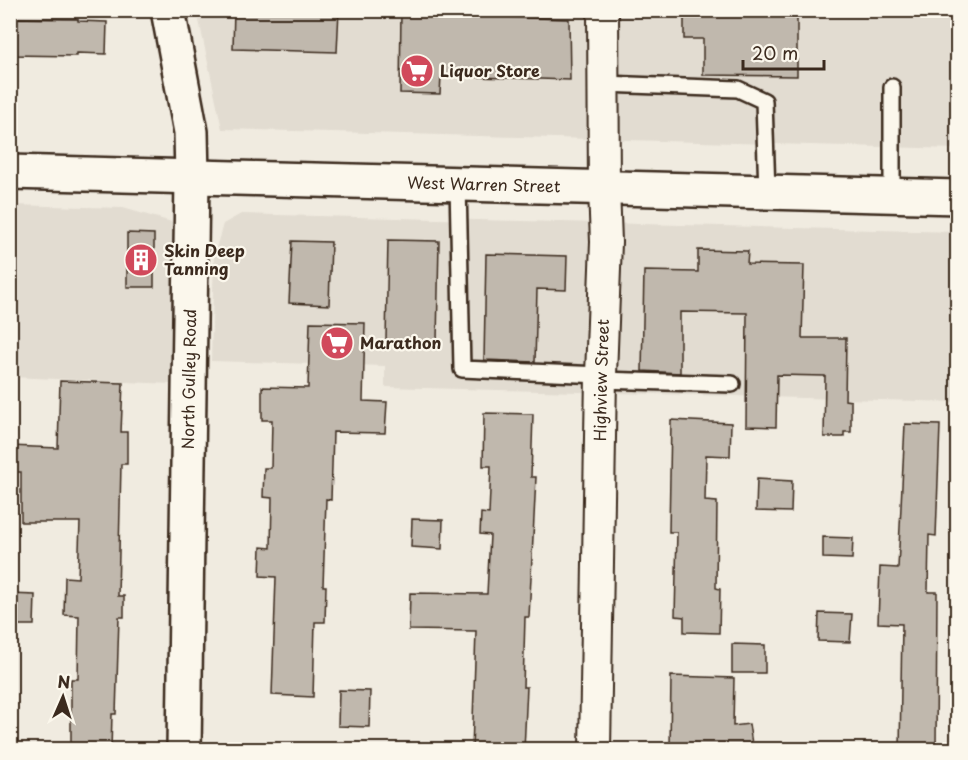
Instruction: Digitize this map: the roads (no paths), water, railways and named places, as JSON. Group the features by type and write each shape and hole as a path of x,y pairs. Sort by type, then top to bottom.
{"main road":[{"name":"North Gulley Road","path":"168,10 190,132 192,177 184,750"},
{"name":"West Warren Street","path":"10,172 957,197"}],"street":[{"name":"Highview Street","path":"596,750 601,377 606,242 603,10"}],"lane":[{"path":"604,84 738,89 764,101 768,192"},
{"path":"892,87 892,195"},
{"path":"458,184 462,369 732,384"}],"place":[{"name":"Liquor Store","path":"417,71"},
{"name":"Skin Deep Tanning","path":"141,260"},
{"name":"Marathon","path":"337,343"}]}
